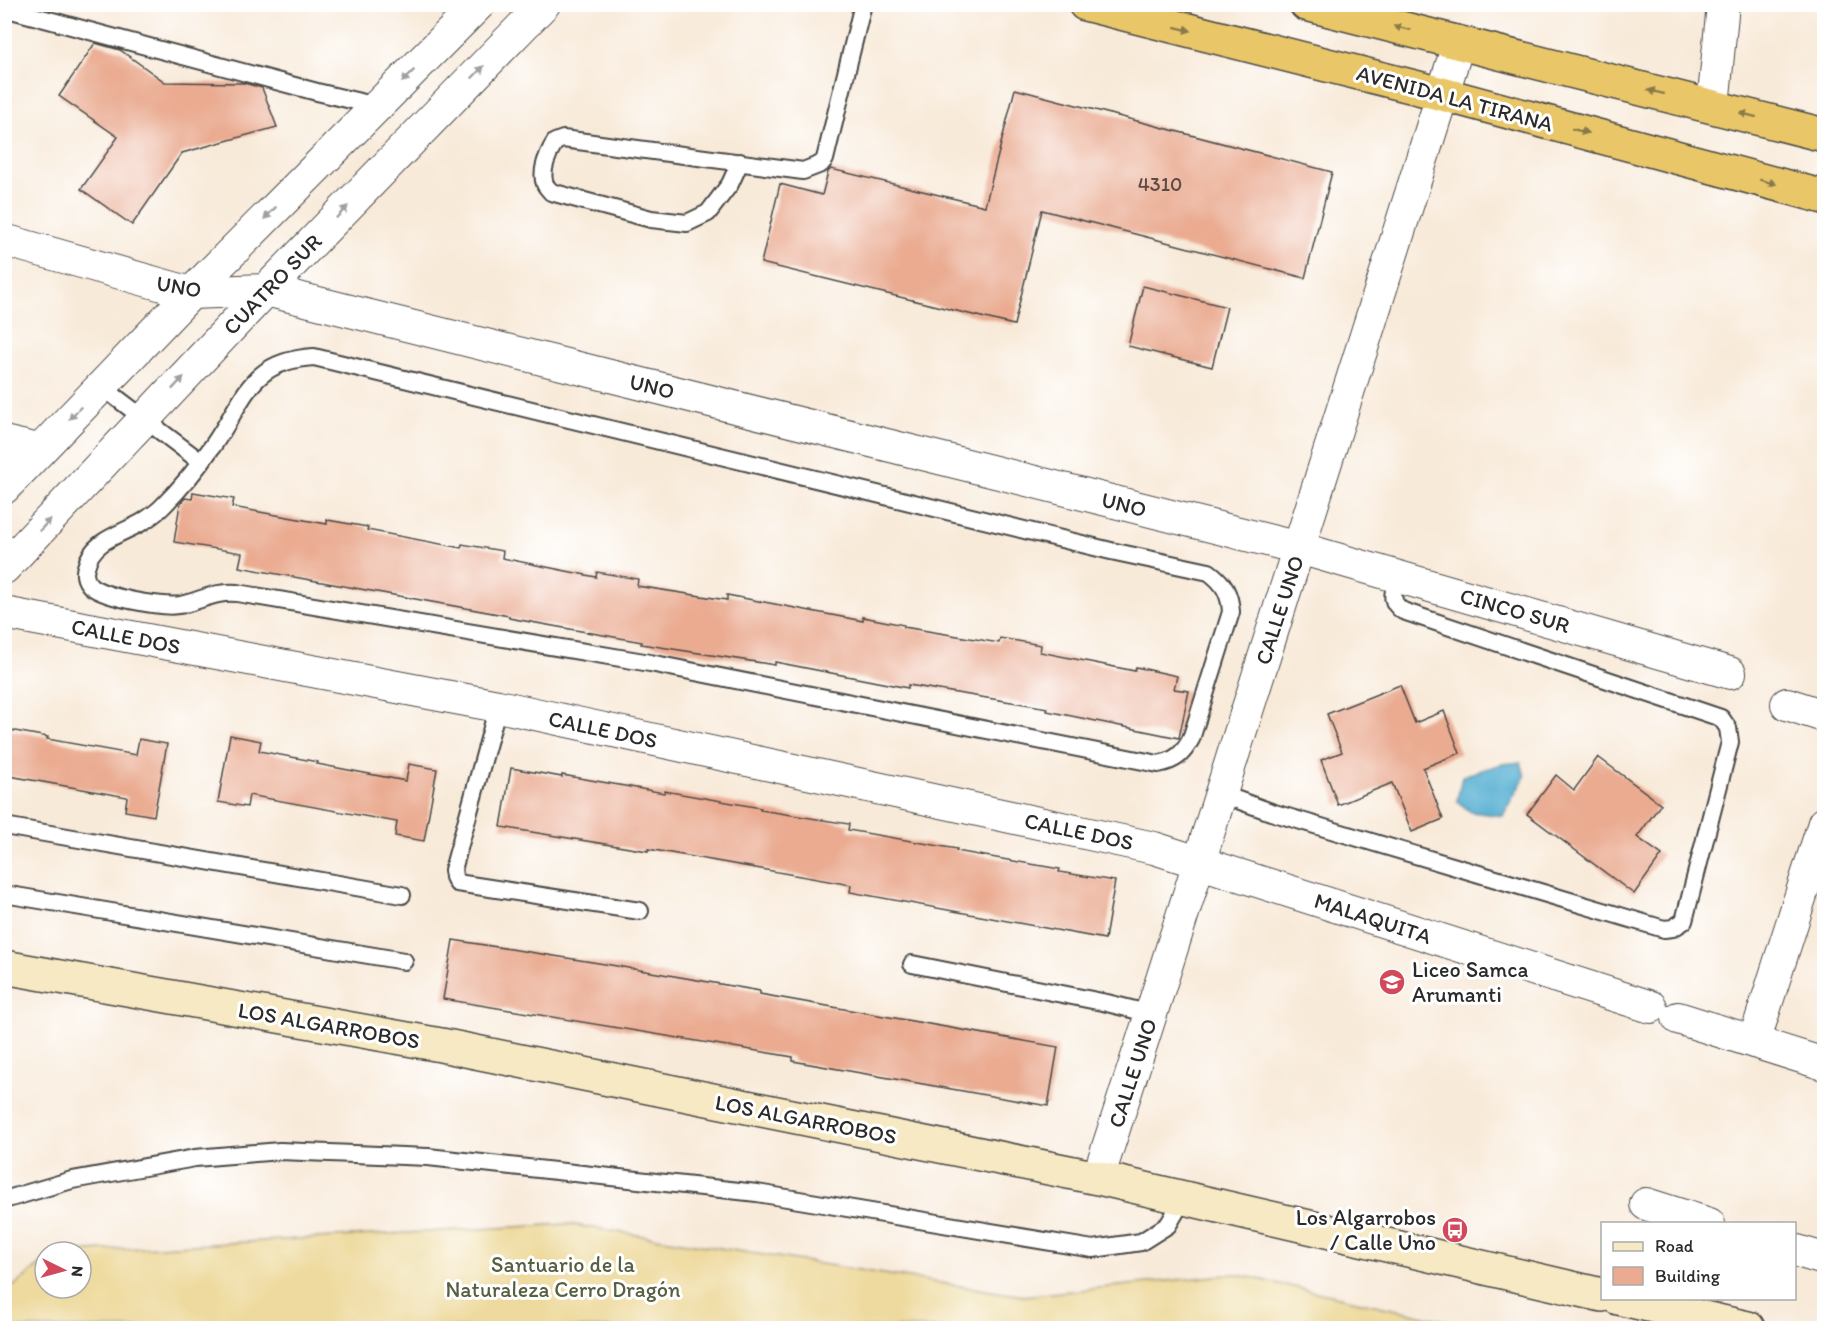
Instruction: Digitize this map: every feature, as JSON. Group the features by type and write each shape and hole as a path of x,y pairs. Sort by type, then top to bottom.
{"highway":[{"name":"AVENIDA LA TIRANA","path":"1085,4 1442,94 1824,197"},
{"path":"1306,4 1824,135"}],"street":[{"path":"4,488 190,293 479,4"},
{"name":"CUATRO SUR","path":"4,568 266,290 544,4"},
{"path":"1713,106 1723,4"},
{"name":"CALLE UNO","path":"1098,1178 1459,42"},
{"name":"UNO","path":"4,240 190,293 266,290 1299,548"},
{"path":"4,442 39,450"},
{"name":"CINCO SUR","path":"1299,548 1730,673"},
{"name":"CALLE DOS","path":"4,613 498,706 1154,848 1199,862"},
{"path":"1787,704 1824,716"},
{"path":"1754,1042 1817,872 1824,823"},
{"name":"MALAQUITA","path":"1199,862 1824,1064"},
{"name":"LOS ALGARROBOS","path":"4,967 441,1045 1098,1178 1601,1295"},
{"path":"1646,1204 1703,1222"},
{"path":"1796,1251 1824,1259"},
{"path":"1622,1300 1748,1329"}],"lane":[{"path":"740,162 730,184 708,213 687,223 651,219 551,192 545,184 543,172 549,152 555,142 563,139 740,162 803,171 821,164 825,159 863,4"},
{"path":"4,8 377,106"},
{"path":"314,357 1111,551 1209,572 1229,594 1231,612 1191,739 1178,758 1158,764 650,663 237,593 216,593 178,605 166,605 104,594 92,588 85,577 85,569 92,553 110,537 145,520 161,507 201,462 225,428 243,395 259,376 279,363 296,358 314,357"},
{"path":"101,386 201,462"},
{"path":"1221,794 1271,812 1664,929 1673,928 1684,921 1730,742 1728,728 1721,718 1403,611 1395,606 1392,597 1397,576"},
{"path":"498,706 453,870 457,883 640,911"},
{"path":"4,826 402,896"},
{"path":"4,894 404,961"},
{"path":"912,964 1151,1014"},
{"path":"4,1200 72,1180 195,1158 280,1151 428,1157 757,1193 1093,1249 1141,1242 1168,1225 1184,1198"}],"sand":[{"name":"Santuario de la Naturaleza Cerro Dragón","path":"568,1224 1023,1296 1235,1274 1478,1328 5,1328 5,1293 33,1271 33,1300 93,1300 93,1251"}],"water":[{"path":"1521,762 1525,777 1503,816 1471,812 1457,801 1462,776 1502,764"}],"building":[{"path":"95,43 120,50 165,82 244,83 262,88 277,127 182,153 132,225 81,189 118,137 59,96"},
{"path":"1015,89 1332,172 1305,278 1042,210 1014,325 761,263 780,184 822,195 828,172 831,169 985,206"},
{"path":"1143,286 1227,307 1212,367 1128,346"},
{"path":"193,492 234,499 232,507 327,524 327,520 368,527 367,530 461,548 462,544 503,551 502,558 596,577 597,572 638,579 637,586 727,600 727,595 863,621 863,617 904,625 904,627 999,643 1000,638 1041,645 1040,652 1135,671 1136,667 1177,676 1174,689 1189,691 1179,738 1047,711 1048,708 908,685 908,688 775,662 775,665 641,644 642,642 509,618 509,616 239,567 242,553 174,542 180,504 185,498 192,499"},
{"path":"1400,685 1415,723 1444,711 1460,753 1423,768 1443,819 1412,832 1392,783 1338,805 1321,760 1342,752 1327,714"},
{"path":"4,729 136,755 139,739 167,744 154,816 125,811 127,797 4,775"},
{"path":"230,735 261,741 259,751 406,781 409,764 437,769 424,841 395,836 397,822 249,795 247,807 218,802"},
{"path":"1598,757 1661,804 1637,837 1662,855 1634,894 1527,814 1556,775 1574,790"},
{"path":"511,768 664,793 665,791 761,808 760,810 849,824 848,830 1115,881 1105,939 850,892 851,885 648,849 648,851 501,827"},
{"path":"453,940 760,991 760,994 1058,1047 1048,1106 793,1061 793,1057 443,999"}],"place":[{"name":"Liceo Samca Arumanti","path":"1392,982"},
{"name":"Los Algarrobos / Calle Uno","path":"1455,1230"}]}
